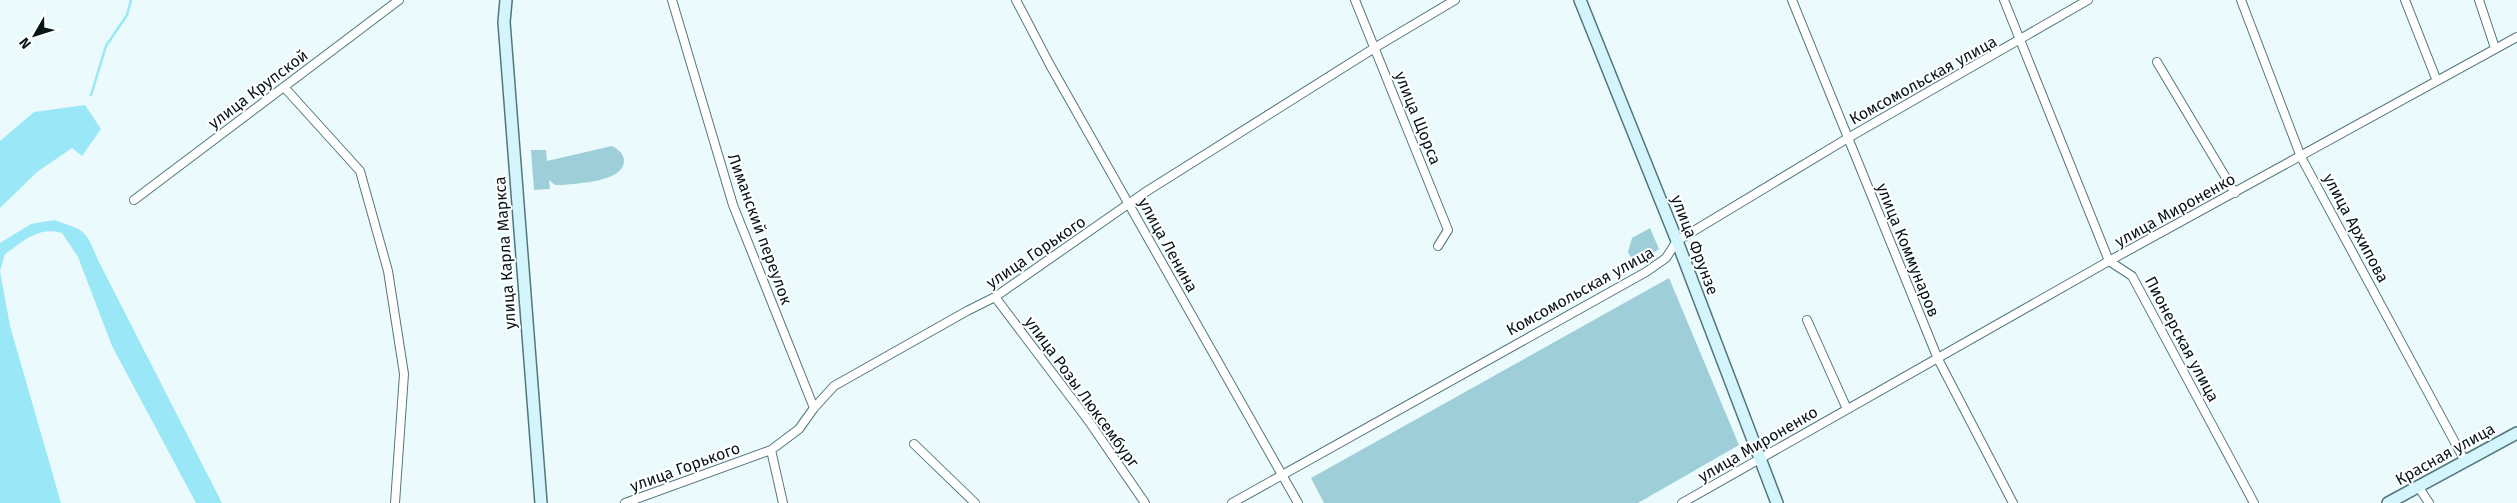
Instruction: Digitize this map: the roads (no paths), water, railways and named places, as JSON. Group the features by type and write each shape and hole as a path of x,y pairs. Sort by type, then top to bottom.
{"main road":[{"name":"улица Карла Маркса","path":"506,0 504,22 540,503"},
{"name":"улица Фрунзе","path":"1580,0 1677,241 1777,503"},
{"name":"Красная улица","path":"2388,503 2517,433"}],"street":[{"name":"улица Крупской","path":"134,200 399,0"},
{"name":"Лиманский переулок","path":"672,0 733,206 814,408"},
{"name":"улица Ленина","path":"1016,0 1298,503"},
{"name":"улица Щорса","path":"1355,0 1376,47 1448,230 1438,246"},
{"name":"улица Горького","path":"625,503 771,450 798,429 834,386 967,310 995,297 1129,204 1376,47 1455,0"},
{"name":"улица Коммунаров","path":"1792,0 1938,359 2013,503"},
{"path":"2004,0 2110,261"},
{"name":"Комсомольская улица","path":"1232,503 1646,272 1666,258 1677,241 1848,138 2088,0"},
{"name":"улица Архипова","path":"2241,0 2301,157 2465,461"},
{"path":"2406,0 2437,81"},
{"path":"2480,0 2495,48"},
{"name":"улица Мироненко","path":"1682,503 2110,261 2517,37"},
{"path":"2157,62 2235,193"},
{"path":"284,87 360,171 388,271 404,374 395,503"},
{"name":"Пионерская улица","path":"2110,261 2132,276 2254,503"},
{"name":"улица Розы Люксембург","path":"995,297 1088,420 1145,503"},
{"path":"1807,320 1847,409"},
{"path":"914,444 975,503"},
{"path":"771,450 783,503"},
{"path":"2418,486 2429,503"}],"waterway":[{"path":"91,95 106,46 127,15 131,0"}]}
